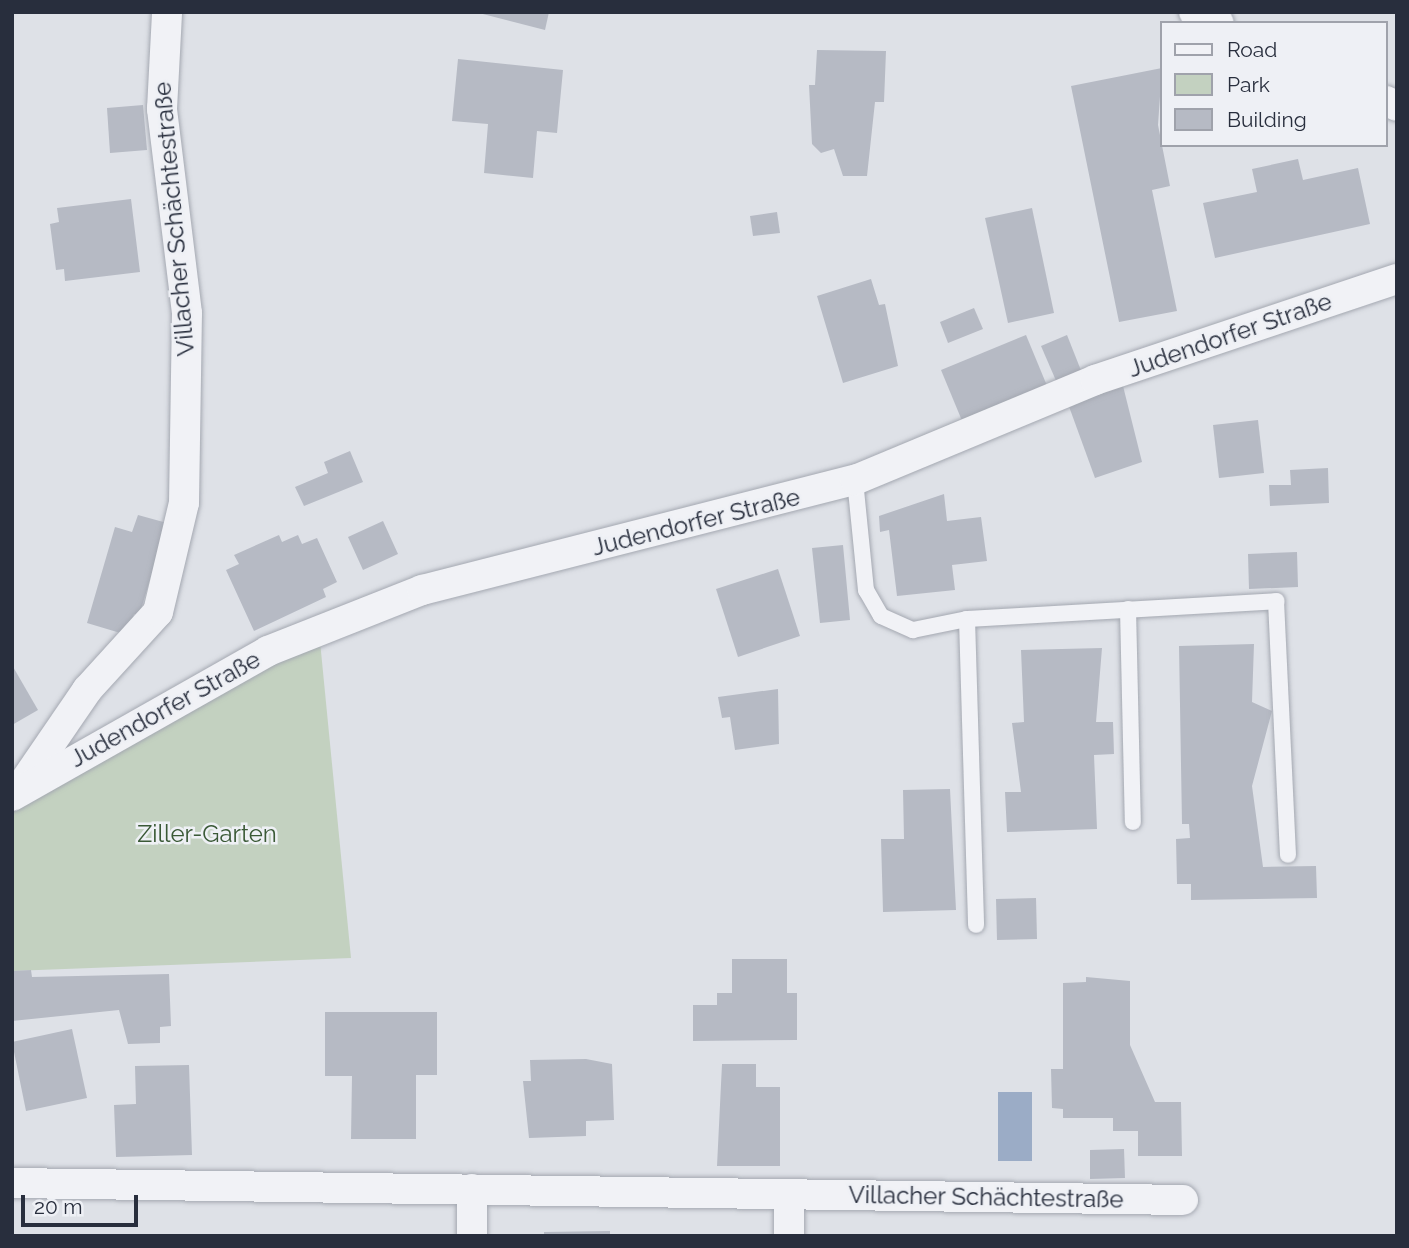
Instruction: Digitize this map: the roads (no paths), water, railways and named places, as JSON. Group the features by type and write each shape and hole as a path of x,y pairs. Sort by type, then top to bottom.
{"street":[{"name":"Villacher Schächtestraße","path":"14,795 88,690 158,612 184,503 187,313 162,109 167,12"},
{"path":"1194,12 1214,21"},
{"name":"Judendorfer Straße","path":"14,795 268,651 422,590 855,480 1095,380 1397,279"},
{"name":"Villacher Schächtestraße","path":"12,1183 1183,1200"},
{"path":"472,1189 472,1236"},
{"path":"789,1194 789,1236"}],"lane":[{"path":"855,480 866,590 881,617 913,630 967,619 1276,601 1287,856"},
{"path":"1128,609 1133,822"},
{"path":"967,619 976,925"}],"water":[{"path":"998,1092 1032,1092 1032,1161 998,1161"}],"park label":[{"name":"Ziller-Garten","path":"207,834"}]}
